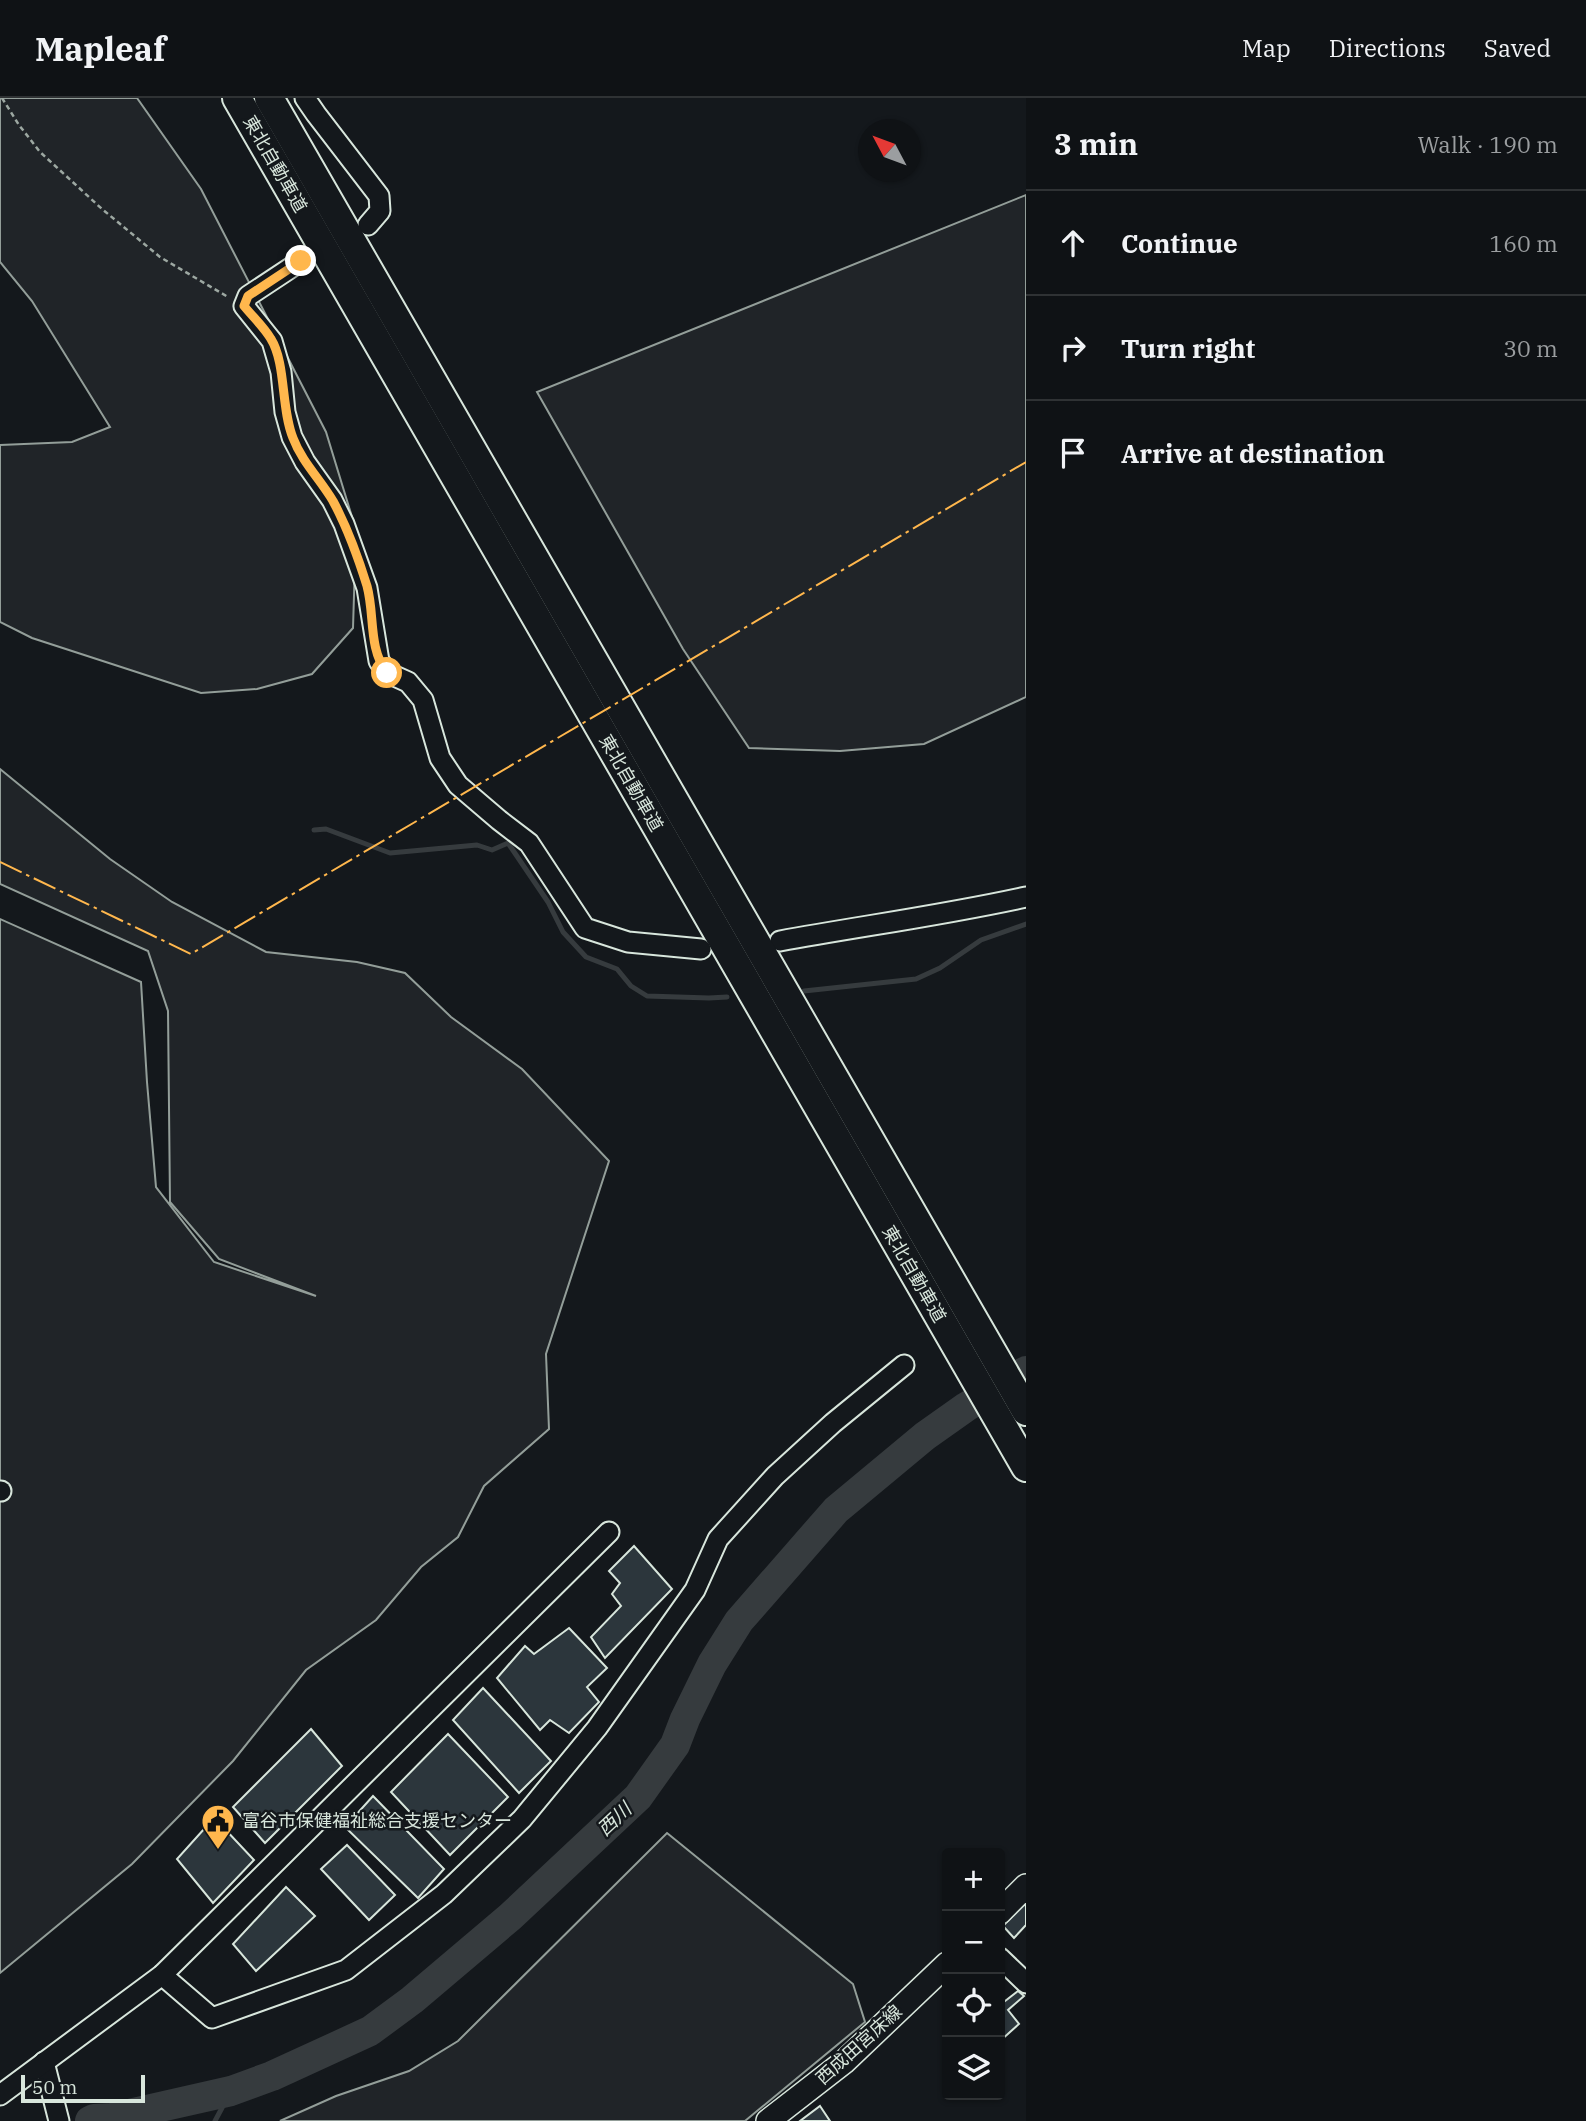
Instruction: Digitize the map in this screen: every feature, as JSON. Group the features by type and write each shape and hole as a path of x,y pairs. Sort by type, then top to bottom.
{"highway":[{"name":"東北自動車道","path":"237,98 1026,1467"},
{"name":"東北自動車道","path":"269,98 1026,1411"}],"main road":[{"path":"1001,1911 1026,1886"},
{"name":"西成田宮床線","path":"768,2121 844,2062 942,1969"}],"street":[{"path":"305,98 379,196 380,211 368,225"},
{"path":"301,261 248,296 244,306 272,341 281,372 285,412 292,437 344,524 367,587 379,661 387,673 408,682 422,700 440,758 458,785 529,843 585,928 628,942 701,949"},
{"path":"780,941 957,913 1026,897"},
{"path":"162,1975 212,2018 346,1970 444,1894 522,1819 597,1728 695,1590 718,1539 775,1476 833,1423 904,1365"},
{"path":"0,2095 162,1975 609,1532"},
{"path":"1005,1963 1026,1983"},
{"path":"44,2062 59,2121"}],"path":[{"path":"2,98 40,152 102,209 160,257 244,306"}],"shaded area":[{"path":"0,98 137,98 201,189 326,432 356,530 353,628 312,674 257,689 201,693 32,638 0,622 0,445 72,442 110,427 32,301 0,262"},
{"path":"1026,195 1026,697 924,744 840,751 749,748 683,649 537,392"},
{"path":"0,769 110,859 172,902 266,952 357,962 405,973 451,1017 522,1069 609,1161 546,1354 549,1429 484,1486 458,1537 421,1567 376,1620 306,1670 233,1761 132,1864 0,1973 0,919 141,982 156,1187 214,1262 316,1296 219,1259 170,1202 168,1011 148,951 0,884"},
{"path":"667,1833 853,1984 865,2022 745,2121 280,2121 336,2096 409,2071 458,2041"}],"building":[{"path":"634,1546 672,1589 605,1658 591,1637 621,1606 612,1594 620,1583 609,1571"},
{"path":"569,1628 607,1668 587,1687 599,1702 569,1733 550,1720 540,1730 497,1678 525,1646 534,1654"},
{"path":"483,1688 551,1761 519,1793 453,1720"},
{"path":"311,1729 342,1766 265,1843 233,1807"},
{"path":"448,1734 508,1797 450,1855 391,1792"},
{"path":"373,1796 444,1869 418,1898 345,1827"},
{"path":"223,1827 254,1860 213,1903 177,1859 205,1828 213,1835"},
{"path":"347,1845 395,1895 369,1920 321,1869"},
{"path":"286,1887 315,1916 256,1971 233,1944"},
{"path":"1024,1904 1026,1906 1026,1925 1014,1938 1005,1928 1005,1924"},
{"path":"1018,1991 1024,1996 1008,2010 1019,2024 1005,2037 1005,2001"},
{"path":"820,2106 830,2121 800,2121"}],"waterway":[{"path":"314,830 326,829 390,853 477,845 492,850 508,843 548,902 563,932 586,957 617,969 631,986 647,996 727,997"},
{"path":"804,991 916,979 940,968 981,940 1026,924"},
{"name":"西川","path":"90,2121 231,2091 272,2076 370,2031 412,2000 510,1917 638,1797 675,1745 712,1664 739,1621 836,1510 925,1436 966,1407 1026,1371"},
{"path":"215,2121 231,2091"}],"power":[{"path":"0,862 191,954 1026,462"}],"place":[{"name":"富谷市保健福祉総合支援センター","path":"218,1851"}],"route":[{"path":"301,261 248,296 244,306 272,341 281,372 285,412 292,437 344,524 367,587 379,661 387,673"}]}
